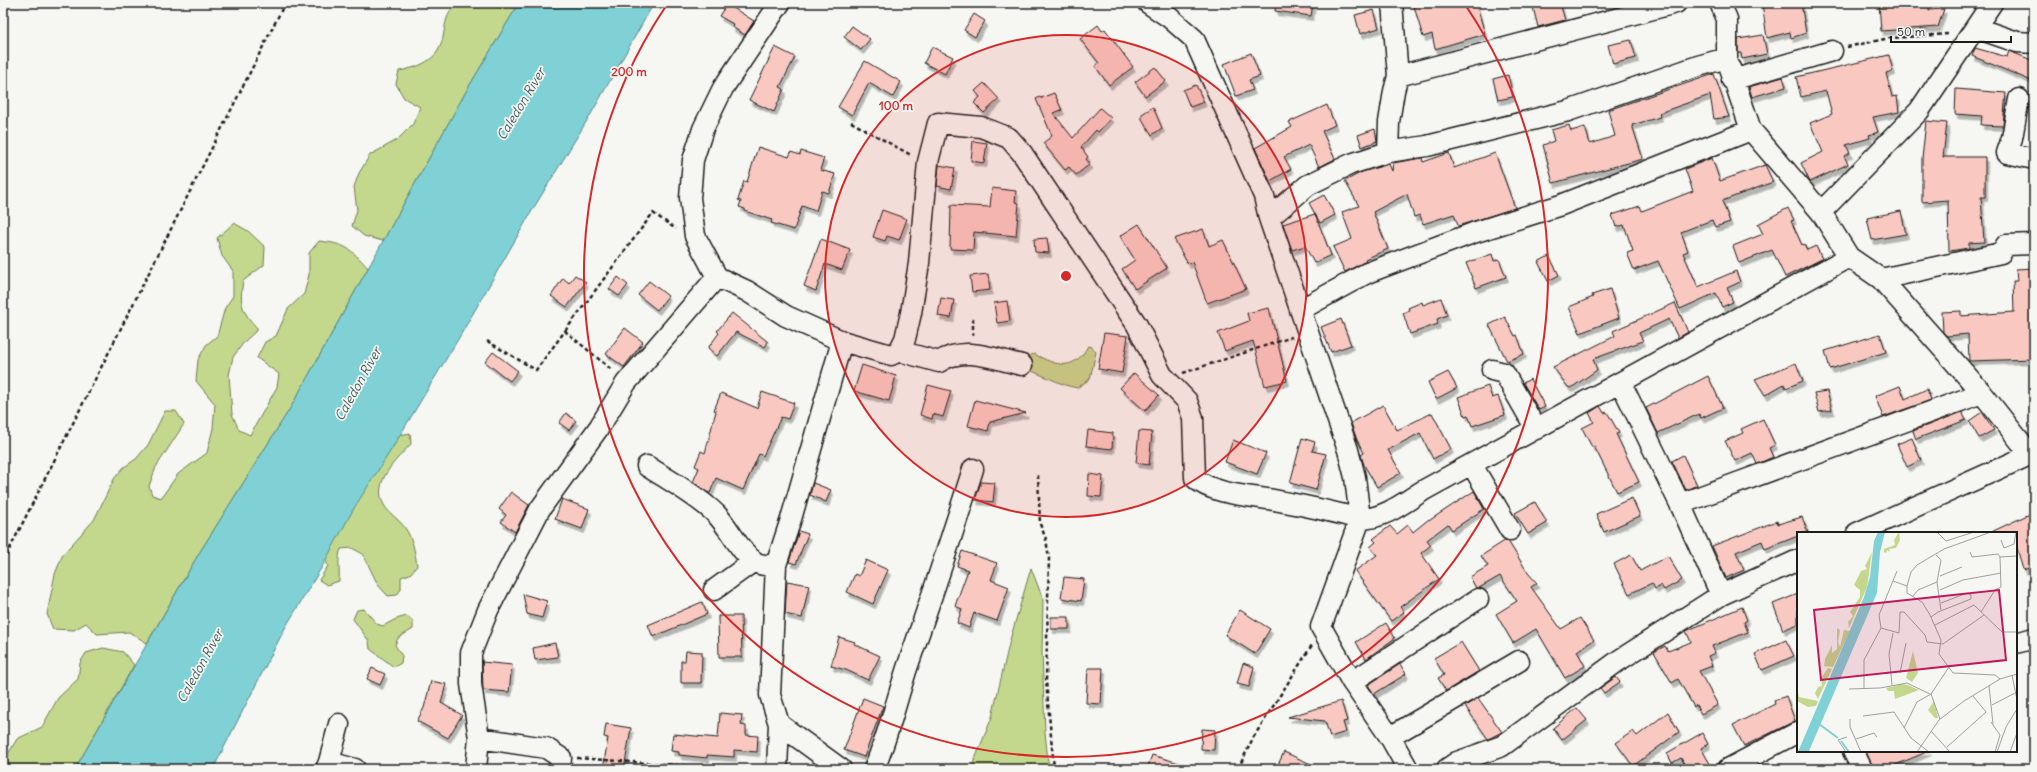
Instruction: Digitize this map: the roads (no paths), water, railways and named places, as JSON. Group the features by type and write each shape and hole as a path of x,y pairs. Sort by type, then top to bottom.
{"street":[{"path":"780,3 723,88 703,128 693,160 690,198 695,236 717,276 747,291 786,316 842,341 891,355 899,351 905,339 919,263 928,162 938,123 981,127 1008,138 1022,153 1137,325 1162,375 1187,401 1192,418 1195,478 1201,484 1224,491 1280,501 1360,519 1372,519 1395,509 1424,490 1849,257"},
{"path":"1148,3 1170,18 1194,39 1264,196 1269,218 1348,450 1355,477 1360,519 1321,628 1352,682 1390,737 1408,769"},
{"path":"1388,152 1389,122 1398,76 1392,3"},
{"path":"1398,76 1676,3"},
{"path":"1720,3 1727,19 1728,58 1732,80 1751,130 1821,212 1849,257 1881,279 1982,393 2032,453 1859,532"},
{"path":"1821,212 1919,111 1992,3"},
{"path":"1975,29 2017,42 2034,43"},
{"path":"1732,80 1832,51"},
{"path":"1269,218 1308,185 1351,164 1388,152 1427,146 1568,111 1698,66 1728,58"},
{"path":"2019,99 2012,138 2007,153 2034,158"},
{"path":"1300,310 1381,268 1473,233 1561,205 1751,130"},
{"path":"1881,279 2001,253 2006,245 2034,244"},
{"path":"476,769 479,738 471,684 471,653 488,610 540,509 600,426 626,383 707,291 717,276"},
{"path":"778,769 779,724 770,695 776,565 793,512 842,341"},
{"path":"899,351 939,362 946,357 967,353 1022,365"},
{"path":"1492,370 1504,373 1536,429"},
{"path":"1621,383 1680,504 1721,596"},
{"path":"1680,504 1982,393"},
{"path":"1472,465 1510,530"},
{"path":"647,466 702,502 717,515 742,550 754,562 760,565 776,565"},
{"path":"874,769 884,746 898,696 948,549 973,469"},
{"path":"1447,769 1457,762 1502,746 1618,661 1721,596 1797,560"},
{"path":"714,590 754,562"},
{"path":"1352,682 1478,599"},
{"path":"2017,644 2034,638"},
{"path":"1390,737 1519,661"},
{"path":"338,724 328,765 355,769"},
{"path":"779,724 841,769"},
{"path":"1728,769 1797,733"},
{"path":"479,738 546,748 560,764"},
{"path":"1854,752 1862,769"}],"water":[{"name":"Caledon River","path":"519,3 654,3 591,114 533,209 460,336 354,508 323,565 285,628 213,769 75,769 198,555 291,407 468,88"}]}
